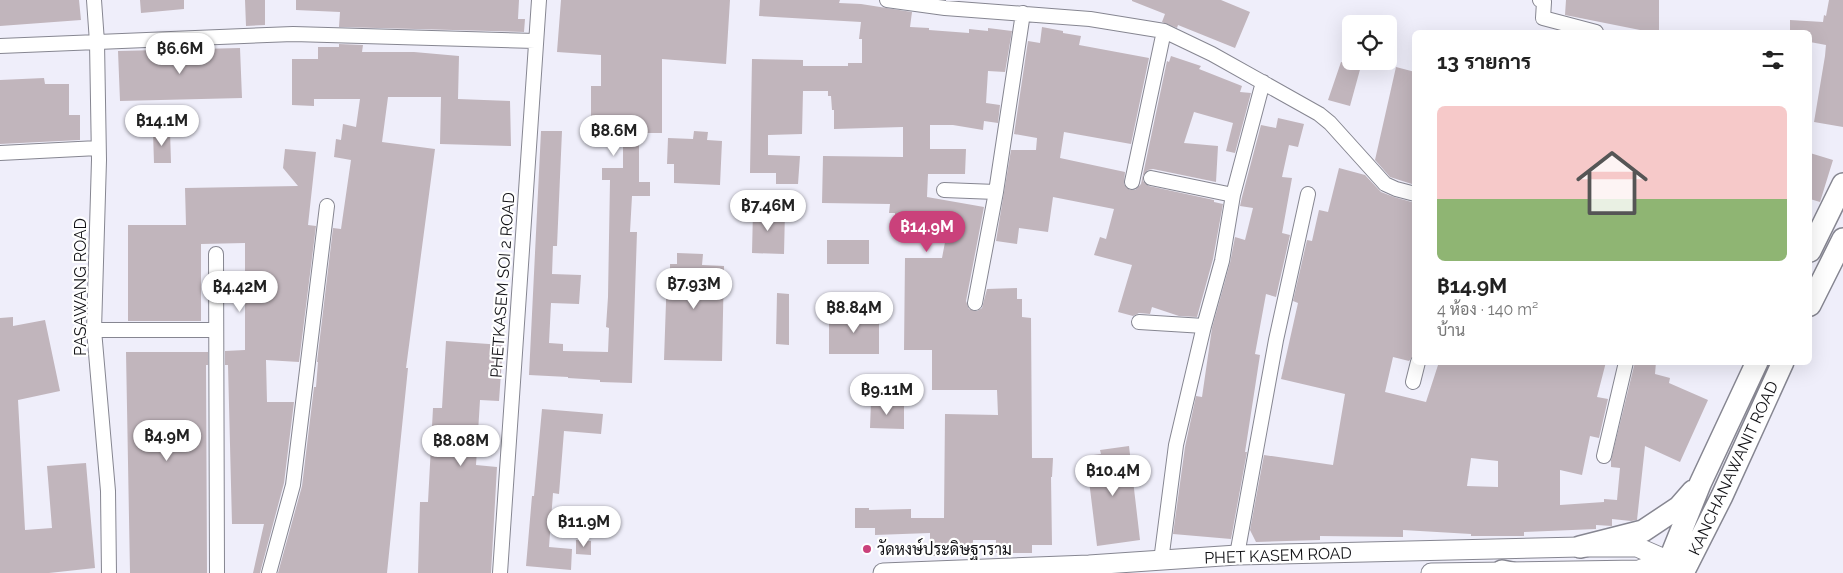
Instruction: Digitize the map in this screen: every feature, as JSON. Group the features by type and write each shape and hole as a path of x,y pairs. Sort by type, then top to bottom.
{"main road":[{"path":"1812,247 1843,184"},
{"path":"1812,301 1843,239"},
{"name":"KANCHANAWANIT ROAD","path":"1671,570 1700,484 1756,365"},
{"name":"KANCHANAWANIT ROAD","path":"1671,570 1722,496 1782,365"},
{"path":"1580,547 1643,531 1679,507 1700,484"},
{"name":"PHET KASEM ROAD","path":"883,573 1089,569 1237,555 1580,547 1637,547 1671,570"},
{"path":"1431,573 1671,570"}],"street":[{"name":"PASAWANG ROAD","path":"94,0 97,42 98,148 94,330 108,492 109,573"},
{"name":"PHETKASEM SOI 2 ROAD","path":"500,573 539,0"},
{"path":"887,0 1090,19 1164,31 1197,46 1263,82 1326,120 1385,184 1396,190 1412,193"},
{"path":"1540,0 1544,2 1542,30"},
{"path":"975,303 996,192 1023,13"},
{"path":"1543,18 1588,30"},
{"path":"1132,182 1164,31"},
{"path":"0,46 293,34 535,41"},
{"path":"1161,561 1176,445 1204,326 1222,261 1233,195 1263,82"},
{"path":"0,153 98,148"},
{"path":"1151,178 1233,195"},
{"path":"944,190 996,192"},
{"path":"1237,555 1276,340 1308,194"},
{"path":"269,573 293,485 326,206"},
{"path":"216,254 217,573"},
{"path":"1139,322 1204,326"},
{"path":"94,330 216,330"},
{"path":"1413,382 1417,365"},
{"path":"1604,456 1625,365"}],"building":[{"path":"0,0 79,0 81,20 0,26"},
{"path":"140,0 184,0 184,9 141,13"},
{"path":"245,0 265,0 265,25 246,26"},
{"path":"296,0 519,0 518,19 525,19 524,32 339,27 340,12 296,10"},
{"path":"561,0 730,0 726,64 662,59 662,133 639,133 639,182 650,182 650,196 632,196 630,232 637,232 632,383 529,375 541,131 562,131 557,246 553,246 552,274 581,275 579,304 551,303 549,343 563,344 563,351 608,352 609,328 606,327 610,180 602,180 602,168 623,168 623,133 604,133 604,127 591,127 591,86 601,86 601,55 557,52"},
{"path":"760,0 840,0 839,3 861,4 912,12 910,27 969,33 969,29 988,31 988,28 1012,31 1005,72 988,71 986,103 1000,105 998,123 984,121 983,130 953,125 930,125 930,149 966,149 965,174 928,174 927,197 984,207 966,301 969,309 977,311 982,308 987,289 1017,288 1017,299 1022,299 1022,317 1031,318 1032,458 1053,458 1051,477 1052,545 1032,545 1032,553 996,553 996,540 973,540 973,556 930,556 930,533 875,535 875,528 855,528 855,508 869,508 869,510 911,509 911,518 944,518 945,414 998,415 997,390 932,390 932,350 904,350 905,258 942,258 946,237 932,234 933,230 905,229 905,225 895,224 895,213 889,213 890,204 822,203 823,156 903,157 903,127 834,129 834,110 832,110 831,96 828,96 828,91 803,91 802,134 768,135 768,155 800,156 798,184 776,184 776,173 750,173 752,59 803,60 803,66 848,66 848,63 862,63 862,39 859,39 861,22 759,16"},
{"path":"1132,0 1221,0 1250,12 1235,48 1178,25 1177,28 1162,22 1165,14"},
{"path":"1566,0 1659,0 1659,30 1638,30 1565,15"},
{"path":"1829,0 1843,0 1843,127 1814,122 1826,45 1812,42 1812,30 1790,30 1790,20 1823,22 1824,15 1826,16"},
{"path":"1042,27 1081,36 1079,45 1149,58 1131,144 1064,132 1060,158 1125,172 1124,184 1130,190 1135,190 1141,184 1167,61 1169,62 1171,56 1201,66 1199,69 1242,86 1240,92 1251,93 1235,153 1226,151 1233,123 1194,112 1184,143 1218,146 1216,182 1153,169 1148,170 1143,176 1143,181 1149,186 1214,200 1214,202 1223,204 1213,259 1197,317 1179,316 1152,307 1150,314 1139,313 1133,316 1118,312 1132,265 1094,255 1100,237 1106,239 1114,209 1053,197 1048,232 1019,228 1017,244 996,241 1011,150 1036,150 1037,138 1014,134 1028,41 1040,43"},
{"path":"339,44 363,45 362,52 414,52 459,56 458,99 510,101 511,146 440,144 441,97 388,97 382,142 435,149 406,368 408,368 387,573 278,573 302,486 314,387 316,387 317,362 333,228 341,229 351,160 334,157 336,139 341,140 343,124 356,127 360,99 314,99 314,106 292,105 292,59 318,59 318,47 339,47"},
{"path":"240,48 242,98 120,101 118,51"},
{"path":"1341,62 1342,70 1360,70 1350,106 1328,100"},
{"path":"1397,67 1412,71 1412,184 1390,177 1375,160"},
{"path":"44,78 45,84 69,84 69,115 80,115 80,140 0,144 0,80"},
{"path":"1278,118 1304,124 1298,147 1289,145 1282,177 1292,178 1282,233 1290,235 1276,297 1266,294 1255,354 1260,355 1245,452 1247,452 1231,539 1173,534 1185,447 1196,396 1202,397 1212,328 1230,263 1235,237 1245,240 1253,208 1240,206 1242,197 1261,125 1276,128"},
{"path":"170,131 171,163 154,163 153,132"},
{"path":"694,131 708,132 707,140 722,141 720,185 674,183 674,164 667,164 668,138 693,139"},
{"path":"285,149 316,152 308,225 316,226 299,362 266,360 267,402 294,402 284,483 260,573 253,573 264,524 232,524 228,365 225,365 225,351 245,350 245,243 201,244 201,321 128,321 128,225 186,225 185,188 298,186 283,168"},
{"path":"1812,154 1833,160 1820,202 1812,200"},
{"path":"1339,168 1365,175 1381,192 1412,202 1412,358 1409,361 1393,357 1385,392 1426,402 1438,365 1605,365 1597,397 1608,399 1599,438 1590,436 1582,475 1560,470 1560,505 1604,502 1604,499 1617,500 1620,468 1611,467 1611,460 1634,365 1656,365 1655,374 1670,378 1669,383 1708,400 1680,462 1645,446 1637,520 1612,519 1612,526 1596,525 1596,529 1524,532 1524,536 1471,536 1471,534 1403,530 1403,537 1320,536 1320,540 1256,542 1250,530 1264,455 1333,465 1345,394 1281,379 1298,303 1293,301 1307,240 1312,241 1319,210 1328,212","holes":["1471,458 1498,461 1498,487 1467,486"]},
{"path":"753,210 785,211 784,254 752,253"},
{"path":"827,240 869,240 869,264 827,264"},
{"path":"677,253 703,254 702,265 724,266 722,361 664,360 667,273 670,273 670,264 677,264"},
{"path":"777,293 789,294 789,345 776,344"},
{"path":"829,314 879,314 879,354 829,354"},
{"path":"13,317 13,326 45,320 60,391 18,400 25,530 52,528 47,466 86,463 95,568 49,573 0,573 0,318"},
{"path":"446,341 503,345 499,401 480,400 476,465 497,467 491,573 418,573 420,502 428,502 433,408 442,408"},
{"path":"126,352 208,352 208,365 206,365 207,573 130,573"},
{"path":"871,402 904,403 904,429 870,428"},
{"path":"542,409 603,414 601,434 564,431 559,494 553,493 549,547 572,549 571,570 526,566"},
{"path":"1129,446 1140,540 1097,546 1086,456 1101,454 1100,450"},
{"path":"576,540 591,541 591,555 576,554"}],"place":[{"name":"วัดหงษ์ประดิษฐาราม","path":"867,549"}]}
